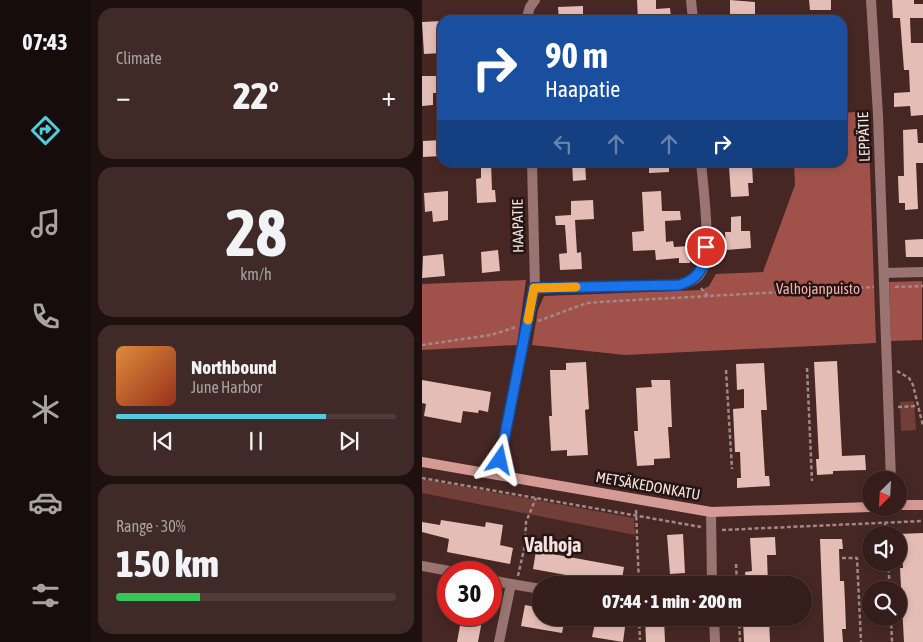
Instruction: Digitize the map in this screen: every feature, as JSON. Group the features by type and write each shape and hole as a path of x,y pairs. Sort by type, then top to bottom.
{"street":[{"path":"528,15 535,0"},
{"path":"692,0 693,15"},
{"name":"LEPPÄTIE","path":"871,0 892,471"},
{"name":"HAAPATIE","path":"497,474 534,288 532,167"},
{"path":"534,288 679,285 690,282 700,275 705,262 706,247 701,167"},
{"path":"884,273 922,272"},
{"name":"METSÄKEDONKATU","path":"422,462 497,474 636,501 711,512 862,507"},
{"path":"907,505 922,505"},
{"path":"711,512 712,576"},
{"path":"422,566 437,569"},
{"path":"502,582 532,587"},
{"path":"499,642 513,584"},
{"path":"714,626 715,642"}],"path":[{"path":"422,345 491,335 598,302 922,286"},
{"path":"807,368 812,481"},
{"path":"887,368 909,378 922,426"},
{"path":"726,370 732,469"},
{"path":"889,407 917,406"},
{"path":"513,584 525,545 526,522 536,498"},
{"path":"636,501 638,576"},
{"path":"842,558 857,558 861,642"},
{"path":"736,564 737,576"},
{"path":"639,626 640,640"},
{"path":"739,626 740,642"},
{"path":"891,626 892,642"}],"shaded area":[{"path":"914,401 916,430 901,431 900,402"},
{"path":"422,479 634,518 635,535 422,493"}],"green space":[{"name":"Valhojanpuisto","path":"868,111 876,343 625,355 532,345 538,310 544,296 702,290 709,286 716,274 763,272 795,185 794,167 847,167 847,113"},
{"path":"526,280 517,345 422,350 422,284"},
{"name":"Valhojanpuisto","path":"922,281 922,340 891,341 889,282"}],"building":[{"path":"637,0 656,0 656,9 670,8 671,15 638,15"},
{"path":"730,0 755,2 755,14 730,15"},
{"path":"809,0 831,0 831,10 810,10"},
{"path":"892,0 914,0 914,4 923,4 923,18 910,18 911,43 923,43 923,115 911,116 910,106 894,107 894,93 910,92 909,70 904,70 900,18 893,18"},
{"path":"583,6 583,15 559,15 558,7"},
{"path":"437,21 437,53 424,54 422,22"},
{"path":"422,76 436,76 437,93 433,93 433,105 422,106"},
{"path":"917,129 918,143 923,143 923,163 916,163 918,209 905,210 905,203 899,203 898,176 904,176 903,130"},
{"path":"437,140 437,156 423,157 423,141"},
{"path":"481,167 491,167 492,190 495,190 496,202 477,203 476,179 481,178"},
{"path":"572,167 585,167 586,180 573,181"},
{"path":"649,167 669,167 669,172 649,173"},
{"path":"729,167 752,167 753,183 748,183 749,196 731,197"},
{"path":"448,191 448,220 433,222 432,211 425,212 424,193"},
{"path":"661,191 662,211 680,211 681,220 665,221 666,242 673,241 674,247 689,246 690,263 679,263 679,258 656,260 655,250 633,251 632,232 644,231 642,192"},
{"path":"593,200 594,219 575,220 577,253 581,252 582,269 560,270 559,254 567,253 565,225 556,225 555,216 571,215 571,201"},
{"path":"741,216 741,231 750,231 751,248 726,250 725,232 731,232 731,217"},
{"path":"923,239 923,257 906,257 905,240"},
{"path":"498,250 500,271 482,273 481,252"},
{"path":"443,254 445,276 422,278 423,256"},
{"path":"837,361 842,456 865,455 866,470 833,471 833,474 817,475 816,459 819,459 814,362"},
{"path":"586,362 589,409 585,410 588,455 567,456 567,450 551,451 549,416 552,416 550,370 566,370 566,363"},
{"path":"764,363 767,410 761,410 765,476 769,476 770,486 737,488 737,478 741,478 740,452 735,452 733,409 744,408 744,389 737,390 736,364"},
{"path":"422,380 491,392 488,412 479,410 478,413 463,411 461,423 424,416 426,404 422,403"},
{"path":"651,380 670,380 672,427 668,427 670,458 654,459 654,465 637,466 634,431 638,431 636,388 652,387"},
{"path":"441,520 485,527 486,522 503,525 500,545 513,548 510,564 447,552 449,539 422,532 422,522 440,525"},
{"path":"923,533 923,642 904,642 903,626 907,626 907,581 901,581 900,571 907,571 907,534"},
{"path":"683,534 685,573 670,574 667,535"},
{"path":"775,537 776,555 767,555 768,576 745,576 745,572 752,571 750,538"},
{"path":"820,539 842,539 843,549 839,549 840,581 844,581 846,629 842,629 843,642 824,642"},
{"path":"536,551 624,567 622,576 572,576 533,569"},
{"path":"525,605 532,606 532,626 563,626 562,633 521,626"},
{"path":"460,626 481,626 478,642 457,642"},
{"path":"594,626 625,626 623,642 592,637"},
{"path":"645,626 664,626 665,642 646,642"},
{"path":"743,626 769,626 770,642 744,642"}],"slow traffic":[{"path":"528,320 534,288 576,287"}],"district":[{"name":"Valhoja","path":"553,545"}],"route":[{"path":"500,460 534,288 679,285 690,282 700,275 705,262 706,247"}]}
